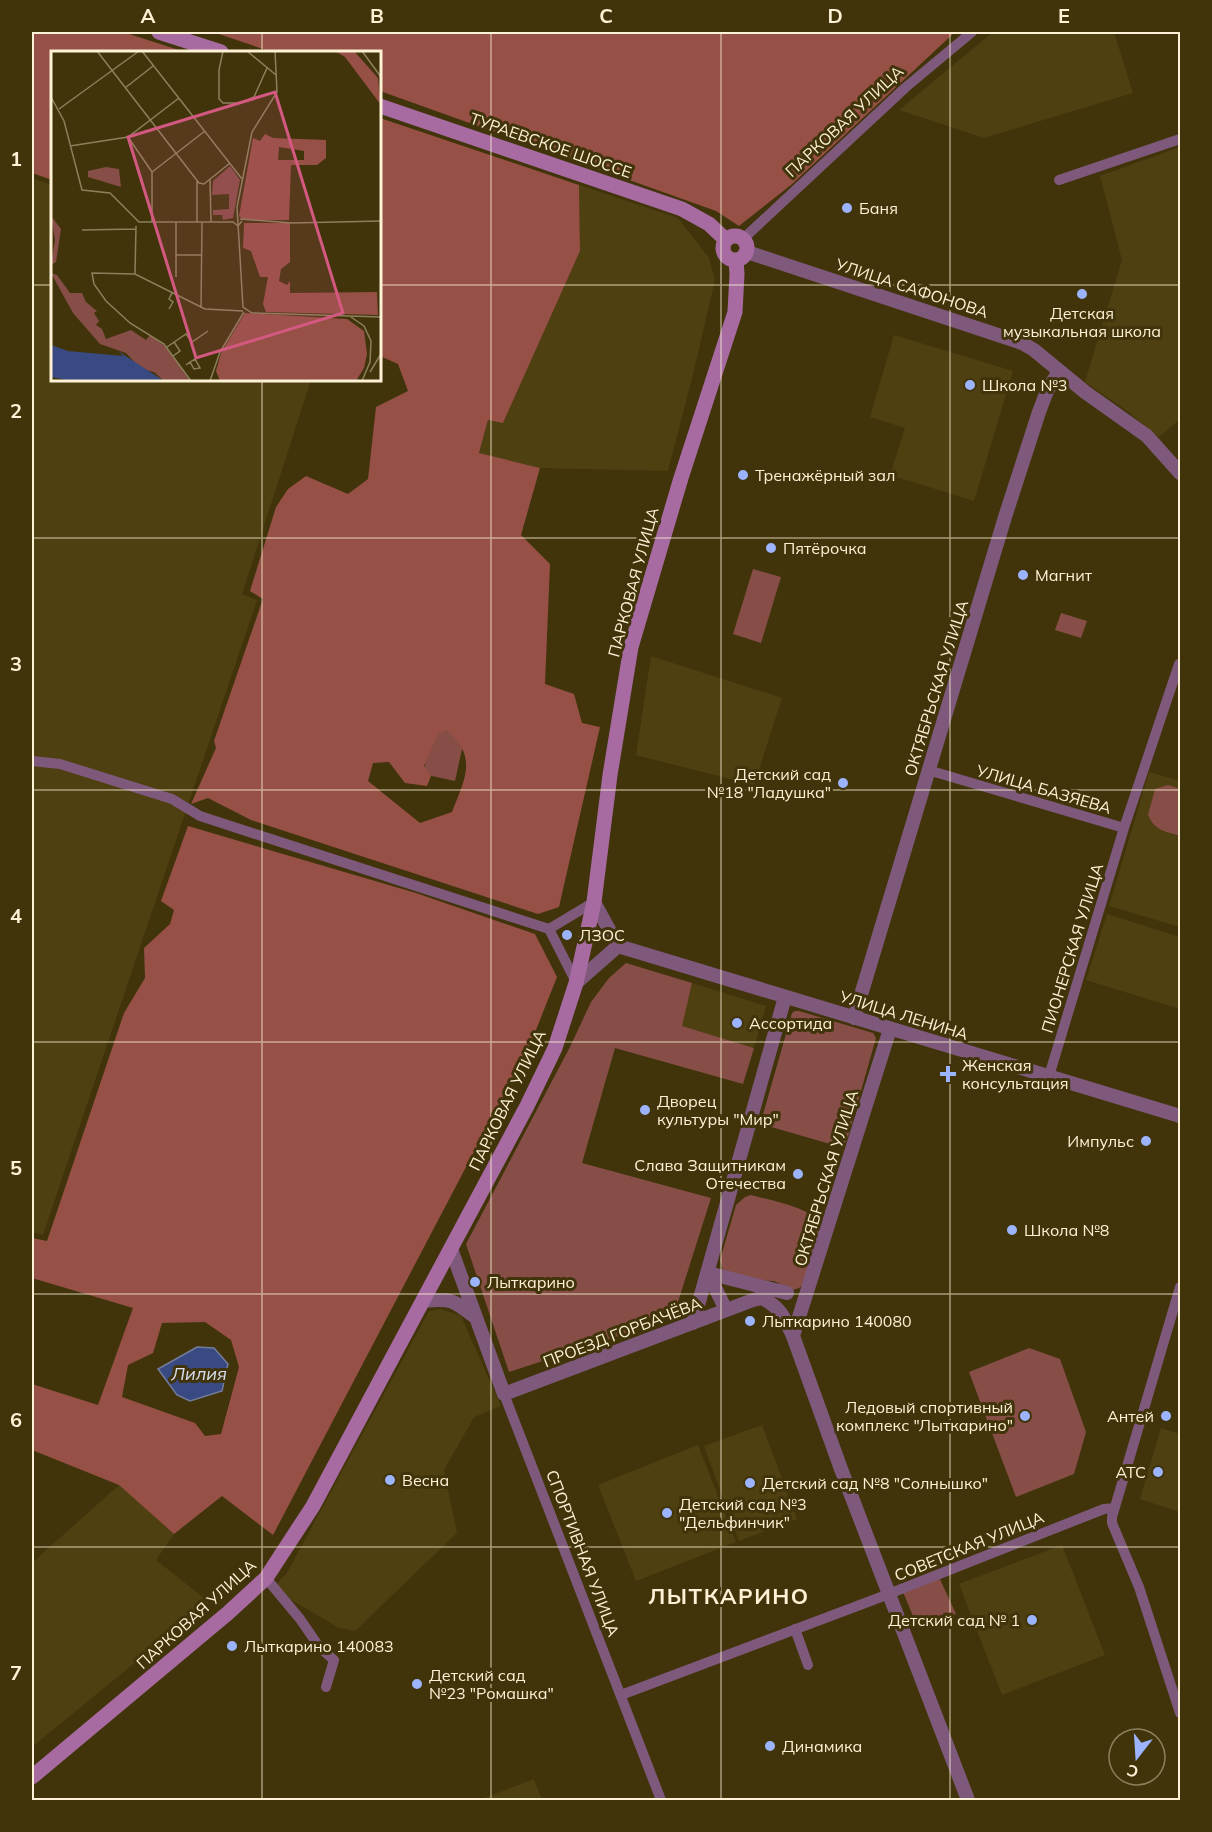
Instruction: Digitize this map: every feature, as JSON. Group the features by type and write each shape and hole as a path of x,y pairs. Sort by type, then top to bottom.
{"main road":[{"path":"159,32 218,51"},
{"name":"ТУРАЕВСКОЕ ШОССЕ","path":"381,106 682,209 709,224 726,240"},
{"path":"733,236 742,250 729,259 724,254 723,246 726,240 733,236"},
{"name":"ПАРКОВАЯ УЛИЦА","path":"32,1778 228,1613 266,1578 313,1506 527,1106 555,1048 576,982 594,902 610,775 631,647 681,478 735,312 737,274 742,250"}],"street":[{"name":"ПАРКОВАЯ УЛИЦА","path":"742,250 906,87 972,32"},
{"path":"1059,180 1180,139"},
{"name":"УЛИЦА САФОНОВА","path":"742,250 1022,343 1147,436 1180,473"},
{"name":"ОКТЯБРЬСКАЯ УЛИЦА","path":"854,1018 1005,517 1039,412 1047,391 1059,371"},
{"name":"УЛИЦА БАЗЯЕВА","path":"928,770 1124,828 1179,664"},
{"path":"32,761 60,764 172,798 200,816 549,929 576,982 618,946 594,902 549,929"},
{"name":"ПИОНЕРСКАЯ УЛИЦА","path":"1049,1076 1124,828"},
{"name":"УЛИЦА ЛЕНИНА","path":"618,946 1180,1116"},
{"path":"693,1323 785,997"},
{"name":"ОКТЯБРЬСКАЯ УЛИЦА","path":"793,1336 890,1029"},
{"name":"СПОРТИВНАЯ УЛИЦА","path":"451,1249 504,1394 661,1800"},
{"path":"708,1273 787,1293"},
{"path":"708,1273 726,1310"},
{"path":"1180,1287 1114,1508 1112,1523 1139,1587 1180,1713"},
{"name":"ПРОЕЗД ГОРБАЧЁВА","path":"504,1394 757,1299 808,1290"},
{"path":"423,1300 440,1299 455,1302 476,1318"},
{"path":"757,1299 776,1306 784,1316 793,1336 837,1459 968,1800"},
{"name":"СОВЕТСКАЯ УЛИЦА","path":"621,1695 889,1594 1104,1509 1114,1508"},
{"path":"266,1578 300,1619 320,1648 334,1660 327,1688"},
{"path":"795,1629 808,1665"}],"shaded area":[{"path":"32,32 123,32 182,51 51,51 51,180 32,173"},
{"path":"213,32 955,32 791,185 739,226 716,211 381,91 381,51 269,51"},
{"path":"993,32 1114,32 1133,93 984,138 899,110"},
{"path":"381,118 579,185 580,251 503,423 488,420 479,453 540,468 521,535 550,564 545,684 574,694 582,723 600,727 559,907 538,914 251,820 208,798 191,804 216,748 214,741 263,599 250,591 276,507 288,489 306,476 348,494 368,479 376,407 408,391 398,364 381,356","holes":["447,730 463,750 466,769 452,812 420,823 368,781 373,763 389,762 405,783 427,786 431,776 424,766 438,734"]},
{"path":"1180,147 1180,413 1179,420 1159,437 1126,410 1085,382 1122,260 1100,176"},
{"path":"32,178 51,185 51,381 311,381 242,594 257,600 43,1235 32,1232"},
{"path":"579,185 678,218 709,258 715,280 668,471 540,468 479,454 488,420 503,423 580,251"},
{"path":"894,335 1013,371 974,501 890,475 905,428 870,417"},
{"path":"753,569 781,577 761,643 733,634"},
{"path":"1061,613 1087,621 1081,638 1055,630"},
{"path":"651,656 782,698 754,785 636,755"},
{"path":"435,720 467,727 455,781 423,774"},
{"path":"1149,772 1180,781 1180,927 1109,906"},
{"path":"1168,785 1180,789 1180,836 1157,827 1148,815 1155,789"},
{"path":"188,826 416,893 535,934 557,977 530,1045 273,1535 222,1496 174,1534 119,1485 32,1450 32,1384 98,1405 133,1308 32,1278 32,1238 47,1241 124,1013 145,978 144,948 170,924 174,910 161,901","holes":["205,1322 231,1340 239,1367 221,1434 205,1436 195,1423 122,1397 128,1365 153,1353 162,1323"]},
{"path":"1107,914 1180,937 1180,1009 1086,980"},
{"path":"626,963 692,983 682,1026 754,1048 743,1084 615,1048 582,1163 711,1198 677,1305 662,1322 509,1372 466,1244 570,1047 591,1002 609,978"},
{"path":"692,983 766,1006 754,1048 681,1026"},
{"path":"795,1011 873,1033 876,1038 844,1144 837,1146 768,1126 762,1118 792,1013"},
{"path":"751,1195 802,1210 818,1220 821,1227 804,1284 799,1288 793,1290 774,1281 735,1279 724,1274 720,1260 736,1205"},
{"path":"441,1309 461,1316 501,1406 474,1417 444,1470 457,1533 355,1631 339,1628 273,1589 288,1571 429,1311"},
{"path":"1029,1348 1060,1359 1086,1432 1074,1474 1016,1497 969,1372"},
{"name":"Детский сад №8 \"Солнышко\"","path":"762,1425 797,1519 739,1541 704,1446"},
{"path":"1161,1428 1180,1434 1180,1512 1140,1499"},
{"name":"Детский сад №3 \"Дельфинчик\"","path":"698,1445 736,1542 636,1581 598,1485"},
{"path":"119,1485 174,1534 156,1560 209,1602 32,1747 32,1563"},
{"name":"Детский сад № 1","path":"1062,1545 1105,1655 1002,1695 959,1584"},
{"path":"939,1577 956,1614 918,1628 903,1592"},
{"path":"534,1779 542,1800 479,1800"}],"water":[{"name":"Лилия","path":"197,1347 214,1348 228,1364 222,1391 190,1401 177,1395 158,1369"}],"place":[{"name":"Баня","path":"847,208"},
{"name":"Детская музыкальная школа","path":"1082,294"},
{"name":"Школа №3","path":"970,385"},
{"name":"Тренажёрный зал","path":"743,475"},
{"name":"Пятёрочка","path":"771,548"},
{"name":"Магнит","path":"1023,575"},
{"name":"Детский сад №18 \"Ладушка\"","path":"843,783"},
{"name":"ЛЗОС","path":"567,935"},
{"name":"Ассортида","path":"737,1023"},
{"name":"Женская консультация","path":"948,1074"},
{"name":"Дворец культуры \"Мир\"","path":"645,1110"},
{"name":"Импульс","path":"1146,1141"},
{"name":"Слава Защитникам Отечества","path":"798,1174"},
{"name":"Школа №8","path":"1012,1230"},
{"name":"Лыткарино","path":"475,1282"},
{"name":"Лыткарино 140080","path":"750,1321"},
{"name":"Ледовый спортивный комплекс \"Лыткарино\"","path":"1025,1416"},
{"name":"Антей","path":"1166,1416"},
{"name":"АТС","path":"1158,1472"},
{"name":"Весна","path":"390,1480"},
{"name":"Детский сад №8 \"Солнышко\"","path":"750,1483"},
{"name":"Детский сад №3 \"Дельфинчик\"","path":"667,1513"},
{"name":"Детский сад № 1","path":"1032,1620"},
{"name":"Лыткарино 140083","path":"232,1646"},
{"name":"Детский сад №23 \"Ромашка\"","path":"417,1684"},
{"name":"Динамика","path":"770,1746"}],"district":[{"name":"ЛЫТКАРИНО","path":"729,1596"}]}
